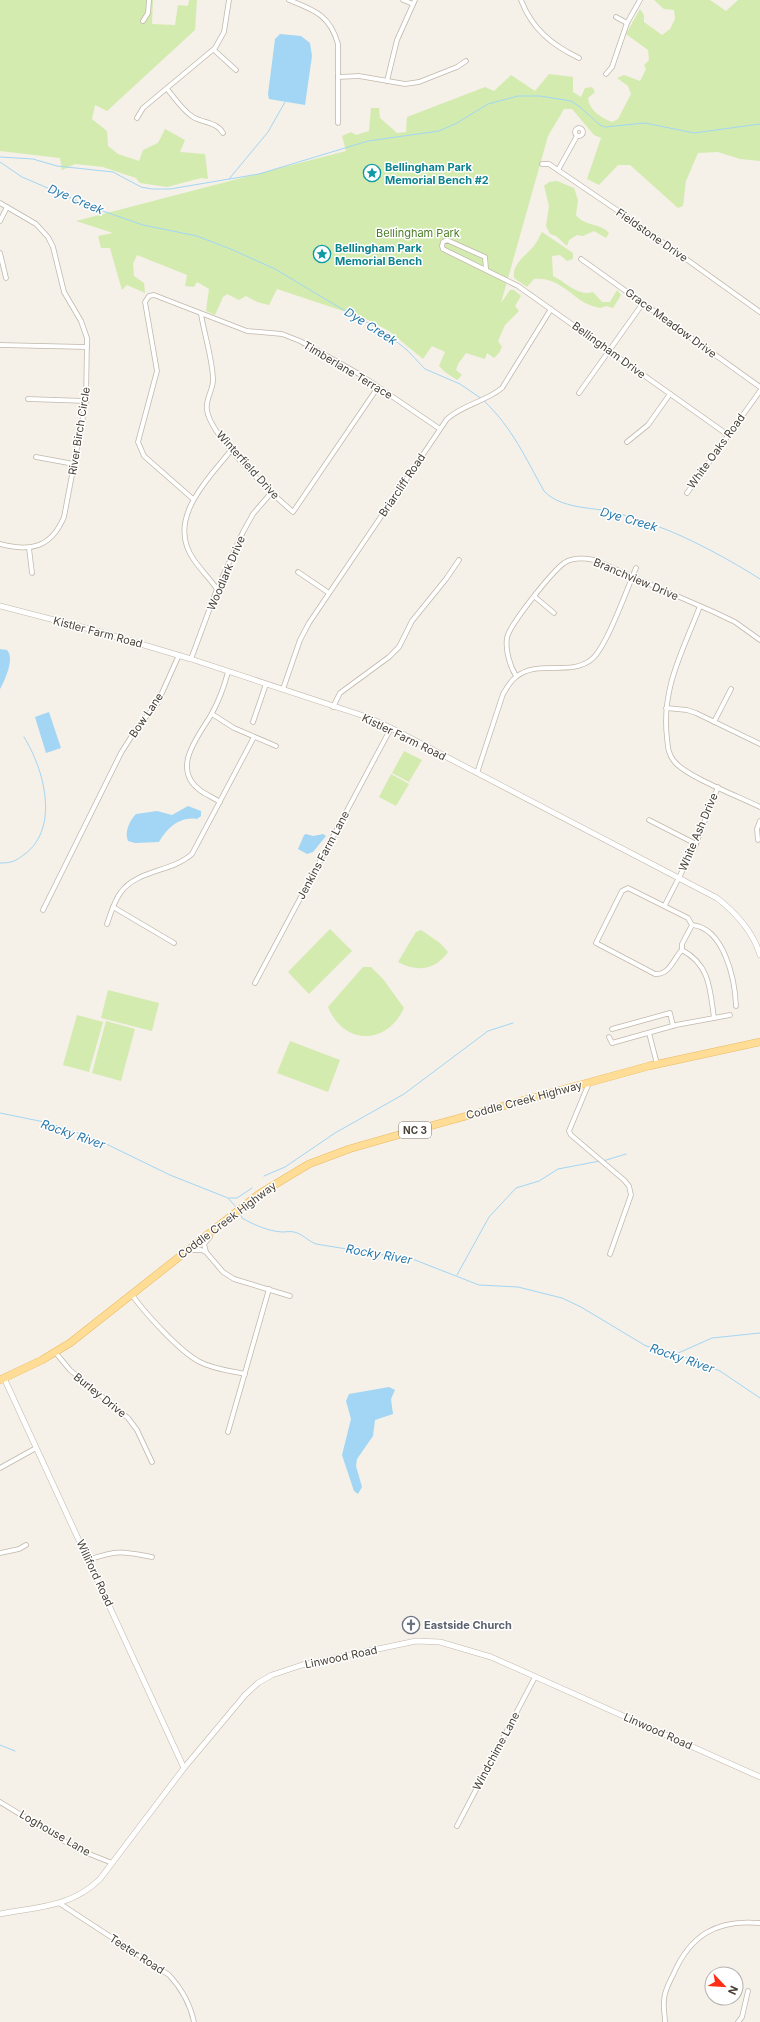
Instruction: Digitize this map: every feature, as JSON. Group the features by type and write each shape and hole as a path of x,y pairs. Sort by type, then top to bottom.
{"main road":[{"name":"Coddle Creek Highway","path":"2,1379 56,1352 132,1295 259,1194 309,1164 349,1149 590,1082 658,1064 760,1042"}],"street":[{"path":"143,21 148,13 149,0"},
{"path":"137,118 143,108 214,50 224,32 229,0"},
{"path":"289,0 316,11 329,23 335,33 338,44 338,123"},
{"path":"387,82 397,40 414,2 403,0"},
{"path":"521,0 526,12 539,31 562,50 580,58"},
{"path":"606,74 612,67 628,23 640,0"},
{"path":"616,17 628,23"},
{"path":"214,50 236,70"},
{"path":"338,76 359,76 405,84 419,82 457,67 466,61"},
{"path":"167,88 184,110 193,117 217,126 223,133"},
{"path":"558,170 577,136"},
{"name":"Fieldstone Drive","path":"542,164 549,164 558,170 633,221 760,312"},
{"name":"River Birch Circle","path":"0,203 36,224 48,237 53,247 64,292 84,327 87,347 86,401 64,517 60,526 47,541 29,548"},
{"path":"0,221 7,207"},
{"name":"Bellingham Drive","path":"486,269 485,257 447,240 443,242 442,246 444,249 518,286 728,435"},
{"path":"0,253 6,278"},
{"name":"Grace Meadow Drive","path":"581,259 760,387"},
{"name":"Timberlane Terrace","path":"193,499 144,456 138,442 157,371 145,302 149,296 154,295 247,331 282,334 300,341 378,387 440,429"},
{"path":"579,393 643,303"},
{"name":"Briarcliff Road","path":"283,689 300,640 329,593 447,419 457,411 488,398 502,388 551,309"},
{"name":"Winterfield Drive","path":"201,314 213,379 207,398 206,410 210,420 217,432 271,493 293,512 378,387"},
{"path":"0,345 87,347"},
{"name":"White Oaks Road","path":"687,493 760,391"},
{"path":"627,442 648,425 670,394"},
{"path":"28,400 86,401"},
{"path":"217,589 193,560 184,536 184,523 193,499 232,449"},
{"path":"36,457 74,464"},
{"name":"Woodlark Drive","path":"191,659 217,589 243,532 253,514 271,493"},
{"path":"0,544 29,548 32,573"},
{"name":"Branchview Drive","path":"516,676 512,670 509,658 507,638 509,630 564,563 576,559 594,560 700,606 735,622 760,640"},
{"path":"333,707 340,693 389,657 399,647 412,621 446,579 459,560"},
{"path":"477,773 503,694 516,676 528,670 574,667 584,664 592,659 600,649 636,568"},
{"path":"298,572 329,593"},
{"path":"535,597 554,613"},
{"name":"Kistler Farm Road","path":"0,606 97,631 191,659 366,717 391,728 717,898 730,909 752,936 760,955"},
{"path":"700,606 671,680 666,708 668,753 674,762 685,770 760,807"},
{"name":"Bow Lane","path":"43,910 122,753 138,726 157,704 179,656"},
{"path":"220,802 200,791 189,776 187,766 189,751 212,714 223,690 228,672"},
{"path":"253,722 266,684"},
{"path":"714,722 731,689"},
{"path":"666,708 687,710 760,744"},
{"path":"212,714 231,726 276,746"},
{"name":"Jenkins Farm Lane","path":"255,982 391,728"},
{"path":"107,924 120,892 132,882 176,865 192,854 254,736"},
{"name":"White Ash Drive","path":"664,905 696,844 718,787"},
{"path":"649,820 696,844"},
{"path":"758,840 757,829 760,820"},
{"path":"682,950 676,955 668,971 655,974 596,943 624,889 631,888 688,918 692,925 703,928 717,943 726,957 735,988 736,1006"},
{"path":"113,907 174,942"},
{"path":"682,950 682,944 692,925"},
{"path":"682,950 693,956 703,968 711,998 714,1018"},
{"path":"612,1029 670,1013 673,1026"},
{"path":"609,1037 612,1043 673,1026 730,1015"},
{"path":"649,1033 658,1064"},
{"path":"590,1082 569,1131 571,1135 624,1180 629,1186 632,1195 610,1254"},
{"path":"214,1229 204,1244 206,1252 229,1276 290,1296"},
{"path":"187,1250 195,1249 206,1252"},
{"path":"228,1432 269,1290"},
{"path":"132,1295 143,1310 189,1355 200,1362 245,1374"},
{"name":"Burley Drive","path":"56,1352 70,1370 128,1418 137,1430 152,1462"},
{"name":"Williford Road","path":"2,1379 36,1448 184,1768"},
{"path":"0,1468 36,1448"},
{"path":"0,1554 19,1550 26,1545"},
{"path":"88,1560 111,1552 123,1552 152,1557"},
{"name":"Linwood Road","path":"0,1914 59,1903 80,1895 90,1889 112,1863 184,1768 232,1710 254,1687 272,1675 302,1665 416,1641 440,1642 491,1657 760,1777"},
{"name":"Windchime Lane","path":"457,1826 535,1677"},
{"name":"Loghouse Lane","path":"0,1802 77,1849 112,1863"},
{"name":"Teeter Road","path":"59,1903 169,1975 180,1986 187,2000 194,2022"},
{"path":"665,2022 665,1992 681,1958 696,1939 723,1925 741,1922 760,1923"},
{"path":"738,2022 742,2017 748,1991"}],"green space":[{"path":"0,0 153,0 152,24 175,25 178,5 188,6 189,0 197,0 195,30 107,111 95,105 92,119 107,131 108,146 118,154 139,161 143,150 158,143 165,129 185,140 180,152 205,154 208,179 201,178 167,187 140,183 136,178 103,167 75,164 62,170 60,158 0,151"},
{"name":"Bellingham Park","path":"654,0 710,0 726,11 738,0 760,0 760,161 740,159 718,152 698,153 686,181 683,206 678,208 630,165 618,165 599,185 587,179 601,138 594,135 572,109 564,109 548,136 501,303 510,290 514,290 521,296 515,306 519,311 505,325 498,341 502,347 499,353 494,358 487,353 485,359 466,353 458,364 456,370 462,375 457,380 439,366 445,352 432,346 423,359 389,331 364,318 277,289 269,305 257,302 246,296 239,300 227,294 223,297 215,315 206,311 209,289 197,282 194,287 185,286 187,275 137,255 133,264 134,276 144,283 145,293 127,285 122,290 110,248 101,248 98,236 113,233 76,221 346,151 342,136 351,132 356,135 369,131 371,108 379,108 380,118 397,133 406,132 407,117 485,87 494,91 511,75 535,91 549,74 573,77 573,92 581,97 585,88 592,87 595,92 588,98 593,110 600,116 612,122 618,119 631,94 628,86 617,78 624,75 640,81 646,69 644,65 649,60 648,50 626,34 640,9 644,15 644,22 662,35 670,29 675,19 674,10 664,9"},
{"path":"557,181 574,188 578,200 576,215 579,219 609,233 606,238 594,231 583,236 577,235 569,240 567,246 556,236 550,234 546,226 549,206 544,186 549,182"},
{"path":"542,232 573,253 573,259 567,261 560,255 552,256 553,276 577,291 588,293 593,292 602,302 610,302 617,290 621,295 613,308 606,306 600,308 594,307 585,303 561,286 549,280 534,279 527,287 514,278 517,264 534,246"},
{"path":"404,751 422,760 409,782 392,773"},
{"path":"391,774 409,784 396,806 379,797"},
{"path":"330,929 352,951 309,994 288,972"},
{"path":"421,930 440,943 448,952 437,963 425,968 412,967 398,962 416,932"},
{"path":"363,967 371,967 383,979 404,1008 397,1020 387,1029 377,1034 366,1036 355,1034 344,1029 335,1020 328,1007"},
{"path":"108,990 159,1003 152,1031 101,1018"},
{"path":"77,1015 103,1022 89,1072 63,1065"},
{"path":"106,1021 135,1029 121,1081 92,1073"},
{"path":"290,1041 340,1060 328,1092 277,1073"}],"water":[{"path":"280,34 301,36 310,43 312,56 305,105 269,99 268,94 275,39"},
{"path":"0,649 7,650 10,663 0,689"},
{"path":"49,712 61,748 46,753 35,717"},
{"path":"188,806 201,811 201,816 197,819 185,819 175,824 166,832 159,842 135,843 128,841 128,826 136,814 157,811 172,815"},
{"path":"306,834 313,836 323,834 326,836 313,852 307,854 298,849 304,835"},
{"path":"389,1387 395,1390 391,1399 393,1414 375,1420 373,1436 357,1459 356,1466 362,1487 358,1494 354,1491 342,1455 351,1419 346,1401 349,1394"}],"waterway":[{"path":"0,157 33,159 57,166 113,172 141,187 152,189 170,189 259,174 368,141 439,131 457,123 488,104 518,96 540,96 571,101 600,125 605,127 645,123 694,133 760,124"},
{"path":"229,179 268,132 285,102"},
{"name":"Dye Creek","path":"0,162 22,177 97,209 143,225 197,236 275,269 342,309 383,331 407,350 425,369 460,384 482,399"},
{"name":"Dye Creek","path":"484,401 511,432 544,491 551,497 568,504 604,510 646,522 682,536 710,550 760,579"},
{"path":"0,863 8,863 16,860 25,854 36,843 42,829 45,814 45,797 38,765 24,737"},
{"path":"264,1176 285,1167 335,1133 404,1094 488,1031 513,1023"},
{"name":"Rocky River","path":"0,1113 49,1123 98,1140 170,1175 228,1198 237,1208"},
{"path":"603,1161 626,1154"},
{"path":"457,1275 489,1217 516,1188 539,1181 558,1169 600,1161"},
{"path":"229,1198 237,1198 252,1188"},
{"name":"Rocky River","path":"240,1212 242,1218 256,1225 266,1229 297,1233 316,1244 415,1260 479,1285 518,1287 562,1298 581,1307 646,1346 669,1351 720,1371 760,1398"},
{"path":"676,1354 712,1338 760,1333"},
{"path":"0,1745 15,1751"}],"place":[{"name":"Bellingham Park Memorial Bench #2","path":"372,173"},
{"name":"Bellingham Park Memorial Bench","path":"322,254"},
{"name":"Eastside Church","path":"411,1625"}]}
